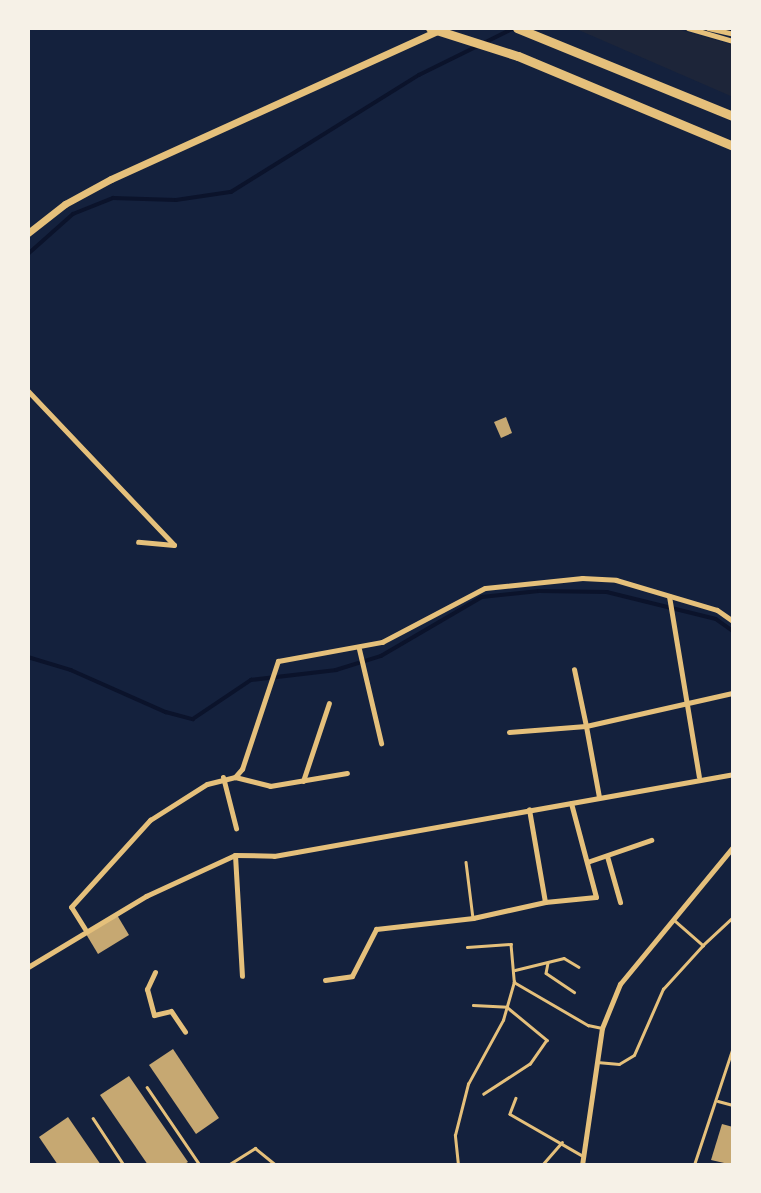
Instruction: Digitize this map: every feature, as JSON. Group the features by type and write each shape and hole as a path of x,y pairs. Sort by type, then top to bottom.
{"highway":[{"path":"430,28 518,56 733,146"},
{"path":"522,30 733,116"}],"main road":[{"path":"28,233 65,204 111,179 443,28"}],"street":[{"path":"688,28 733,41"},
{"path":"708,28 733,34"},
{"path":"28,391 174,545 138,542"},
{"path":"235,777 242,769 278,661 359,649 382,642 485,588 582,578 616,580 717,610 733,621"},
{"path":"669,596 699,777"},
{"path":"359,649 381,743"},
{"path":"575,669 599,797"},
{"path":"509,732 586,726 733,693"},
{"path":"303,781 329,703"},
{"path":"85,929 71,907 150,820 223,777 235,777 270,786 347,773"},
{"path":"28,967 85,929 235,855 274,856 571,803 699,777 733,774"},
{"path":"223,777 236,828"},
{"path":"325,980 352,976 376,929 473,918 545,902 596,897 571,803"},
{"path":"529,809 545,902"},
{"path":"587,862 651,840"},
{"path":"582,1165 601,1028 620,984 733,847"},
{"path":"235,855 242,976"},
{"path":"607,856 621,902"},
{"path":"155,972 147,989 154,1015 171,1011 185,1032"}],"lane":[{"path":"466,862 473,918"},
{"path":"596,1062 619,1064 634,1055 663,989 733,917"},
{"path":"673,919 703,945"},
{"path":"458,1165 455,1136 468,1084 507,1007 515,970 510,944 467,947"},
{"path":"515,970 564,958 579,967"},
{"path":"548,963 546,974 574,992"},
{"path":"514,982 588,1025 601,1028"},
{"path":"473,1005 507,1007 547,1040 530,1064 484,1094"},
{"path":"694,1165 718,1101 733,1047"},
{"path":"148,1087 200,1165"},
{"path":"516,1098 510,1114 527,1128 562,1142 583,1156"},
{"path":"718,1101 733,1105"},
{"path":"93,1118 124,1165"},
{"path":"542,1165 562,1142"},
{"path":"228,1165 255,1148 276,1165"},
{"path":"515,1165 527,1165"}],"shaded area":[{"path":"574,28 673,28 733,45 733,97"}],"building":[{"path":"506,417 512,433 501,438 494,422"},
{"path":"117,915 129,935 98,954 86,934"},
{"path":"173,1049 219,1118 196,1134 149,1065"},
{"path":"129,1076 188,1162 183,1165 148,1165 100,1095"},
{"path":"68,1117 101,1165 58,1165 39,1137"},
{"path":"722,1124 733,1127 733,1165 711,1160"}],"waterway":[{"path":"28,254 73,214 113,198 176,200 231,192 419,75 514,28"},
{"path":"28,657 71,670 166,712 193,719 251,680 336,670 381,656 482,597 539,591 607,592 716,619 733,631"}]}
